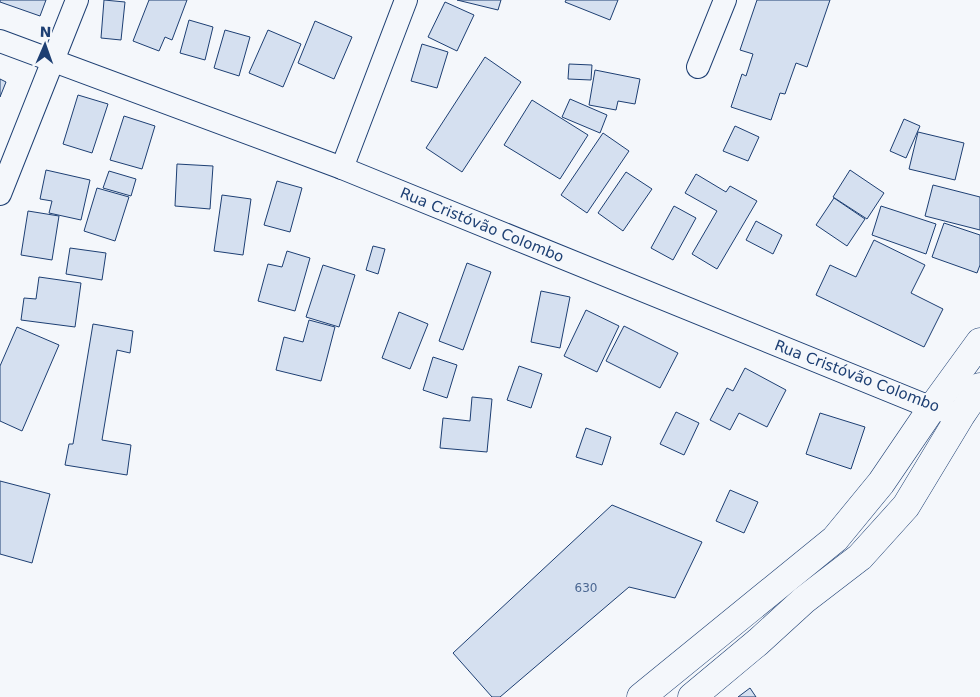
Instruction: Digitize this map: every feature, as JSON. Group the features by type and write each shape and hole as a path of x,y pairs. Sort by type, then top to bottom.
{"main road":[{"path":"659,692 835,539 881,483 980,342"},
{"path":"692,697 758,642 804,600 860,557 906,506 980,387"}],"street":[{"path":"0,194 77,0"},
{"path":"342,168 406,0"},
{"path":"698,67 725,0"},
{"name":"Rua Cristóvão Colombo","path":"0,41 342,168 932,408 961,415"}],"building":[{"path":"0,0 46,0 40,16 0,2"},
{"path":"104,0 125,2 121,40 101,38"},
{"path":"149,0 187,0 172,40 165,37 159,51 133,41"},
{"path":"457,0 501,0 498,10"},
{"path":"566,0 618,0 610,20 565,2"},
{"path":"757,0 830,0 807,67 796,63 785,94 780,93 771,120 731,107 742,74 746,76 753,54 740,50"},
{"path":"445,2 474,15 457,51 428,37"},
{"path":"189,20 213,27 205,60 180,53"},
{"path":"315,21 352,37 334,79 298,63"},
{"path":"225,30 250,37 239,76 214,68"},
{"path":"268,30 301,44 283,87 249,73"},
{"path":"422,44 448,52 437,88 411,81"},
{"path":"485,57 521,82 462,172 426,148"},
{"path":"569,64 592,65 591,80 568,79"},
{"path":"595,70 640,79 635,104 618,101 616,110 589,105"},
{"path":"0,79 6,82 0,97"},
{"path":"78,95 108,104 92,153 63,144"},
{"path":"570,99 607,115 600,133 562,117"},
{"path":"532,100 588,135 560,179 504,145"},
{"path":"124,116 155,126 142,169 110,160"},
{"path":"904,119 920,126 906,158 890,151"},
{"path":"735,126 759,137 748,161 723,151"},
{"path":"918,132 964,143 955,180 909,169"},
{"path":"603,133 629,151 587,213 561,195"},
{"path":"177,164 213,166 210,209 175,206"},
{"path":"46,170 90,180 81,220 49,213 52,201 40,199"},
{"path":"850,170 884,193 867,219 833,197"},
{"path":"109,171 136,179 131,196 103,188"},
{"path":"626,172 652,189 623,231 598,213"},
{"path":"696,174 726,192 730,186 757,201 717,269 692,254 717,211 685,193"},
{"path":"277,181 302,188 290,232 264,225"},
{"path":"933,185 980,197 980,230 925,216"},
{"path":"97,188 129,197 115,241 84,231"},
{"path":"222,195 251,199 243,255 214,251"},
{"path":"834,198 865,219 847,246 816,225"},
{"path":"674,206 696,218 673,260 651,248"},
{"path":"881,206 936,224 926,254 872,235"},
{"path":"28,211 59,216 52,260 21,255"},
{"path":"756,221 782,235 773,254 746,240"},
{"path":"944,223 980,235 980,265 977,273 932,257"},
{"path":"874,240 925,265 911,293 943,309 924,347 816,295 830,265 856,277"},
{"path":"373,246 385,249 378,274 366,270"},
{"path":"70,248 106,253 102,280 66,274"},
{"path":"287,251 310,258 295,311 258,301 268,264 282,267"},
{"path":"467,263 491,272 463,350 439,341"},
{"path":"323,265 355,275 339,327 306,317"},
{"path":"39,277 81,283 75,327 21,320 24,298 36,299"},
{"path":"541,291 570,297 560,348 531,342"},
{"path":"586,310 619,326 597,372 564,356"},
{"path":"399,312 428,324 410,369 382,358"},
{"path":"309,320 335,327 321,381 276,370 284,337 303,342"},
{"path":"93,324 133,331 130,353 117,350 102,440 131,445 127,475 65,465 69,444 73,444"},
{"path":"624,326 678,353 660,388 606,361"},
{"path":"17,327 59,345 22,431 0,421 0,366"},
{"path":"433,357 457,365 447,398 423,390"},
{"path":"519,366 542,374 531,408 507,400"},
{"path":"745,368 786,390 767,427 739,413 730,430 710,420 727,388 733,391"},
{"path":"472,397 492,399 487,452 440,448 443,418 470,421"},
{"path":"676,412 699,423 684,455 660,444"},
{"path":"820,413 865,427 851,469 806,454"},
{"path":"586,428 611,437 602,465 576,457"},
{"path":"0,481 50,494 32,563 0,554"},
{"path":"730,490 758,502 744,533 716,521"},
{"path":"612,505 702,542 675,598 629,587 500,697 492,697 453,653"},
{"path":"750,688 756,697 738,697"}]}
